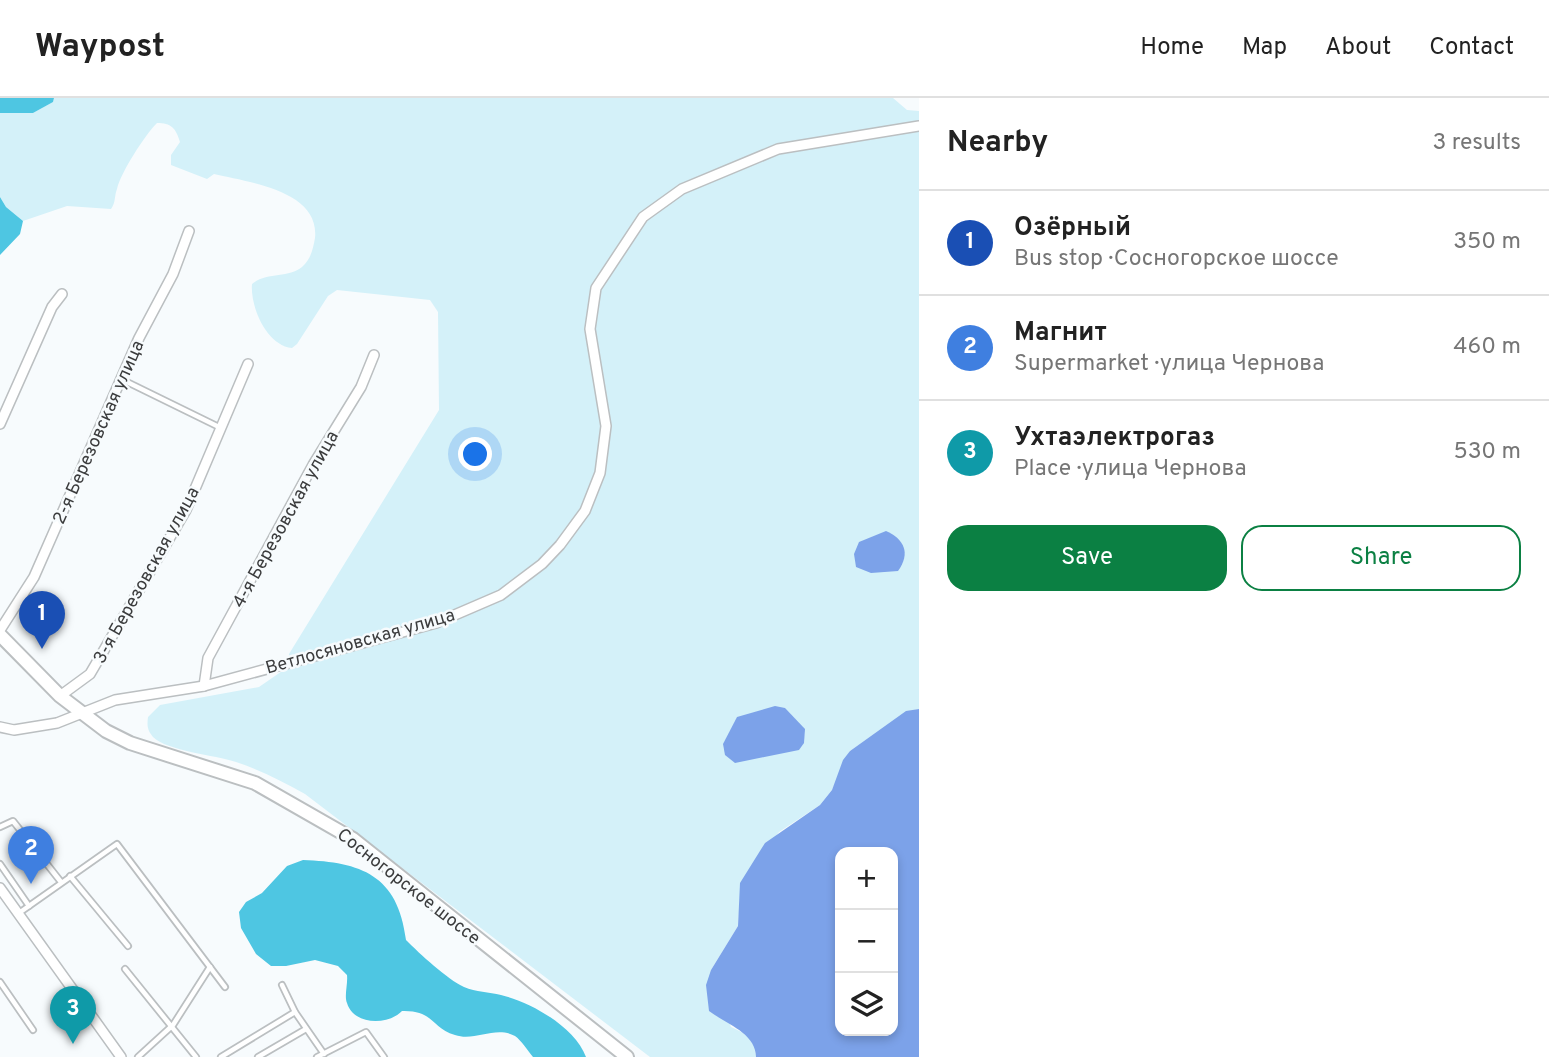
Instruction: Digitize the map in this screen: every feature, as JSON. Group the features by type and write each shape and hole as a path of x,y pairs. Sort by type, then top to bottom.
{"main road":[{"name":"Сосногорское шоссе","path":"0,635 61,696 82,713 130,743 255,783 352,839 627,1057"}],"street":[{"name":"Ветлосяновская улица","path":"0,727 13,730 57,723 115,700 204,686 436,623 501,596 542,564 585,511 600,473 606,426 590,329 596,288 616,254 643,218 681,189 778,149 919,127"},
{"name":"2-я Березовская улица","path":"0,630 17,608 34,577 139,338 173,274 189,231"},
{"path":"0,424 52,307 62,294"},
{"name":"4-я Березовская улица","path":"204,686 208,658 313,465 361,387 374,355"},
{"name":"3-я Березовская улица","path":"61,696 90,674 186,510 248,364"},
{"path":"0,888 121,1057"}],"lane":[{"path":"122,379 221,428"},
{"path":"0,827 13,821 61,882"},
{"path":"18,913 117,844 225,987"},
{"path":"0,864 29,906"},
{"path":"70,876 128,946"},
{"path":"138,1057 173,1025 210,967"},
{"path":"125,969 173,1025 196,1057"},
{"path":"0,982 33,1030"},
{"path":"282,985 295,1012 324,1054"},
{"path":"221,1057 295,1012"},
{"path":"258,1057 306,1029"},
{"path":"317,1057 366,1032 384,1057"}],"shaded area":[{"path":"0,98 54,98 53,102 33,113 0,113"},
{"path":"54,98 893,98 907,110 919,111 919,709 906,712 850,751 832,790 820,805 779,832 741,883 738,926 711,970 731,1027 749,1038 756,1057 650,1057 305,794 245,765 169,746 153,737 148,727 148,717 160,705 259,687 288,667 289,654 439,410 438,312 430,300 337,290 328,296 292,348 274,340 257,313 252,284 264,278 291,273 305,264 315,238 313,222 306,209 279,191 214,174 207,179 171,165 171,155 180,142 175,130 166,124 157,123 134,154 119,182 111,209 67,206 23,221 6,207 0,197 0,113 33,113 53,102"},
{"path":"0,197 6,207 23,221 20,234 0,255"},
{"path":"886,531 904,547 904,558 898,571 871,573 856,567 854,554 859,542"},
{"path":"775,706 785,708 805,729 804,743 799,750 735,763 725,755 723,744 737,717"},
{"path":"919,709 919,1057 756,1057 755,1049 746,1035 709,1011 706,985 711,970 738,926 740,883 765,843 820,805 832,790 843,760 850,751 906,711"},
{"path":"303,860 342,864 373,876 395,900 406,940 434,966 464,987 513,998 551,1017 572,1036 586,1057 533,1057 515,1036 508,1033 462,1037 447,1032 427,1016 412,1011 402,1011 381,1021 364,1019 351,1011 347,1003 347,975 338,966 315,960 271,966 256,954 241,928 239,912 246,902 262,893 287,866"}],"place":[{"name":"Озёрный","path":"42,649"},
{"name":"Магнит","path":"31,884"},
{"name":"Ухтаэлектрогаз","path":"73,1044"}]}
